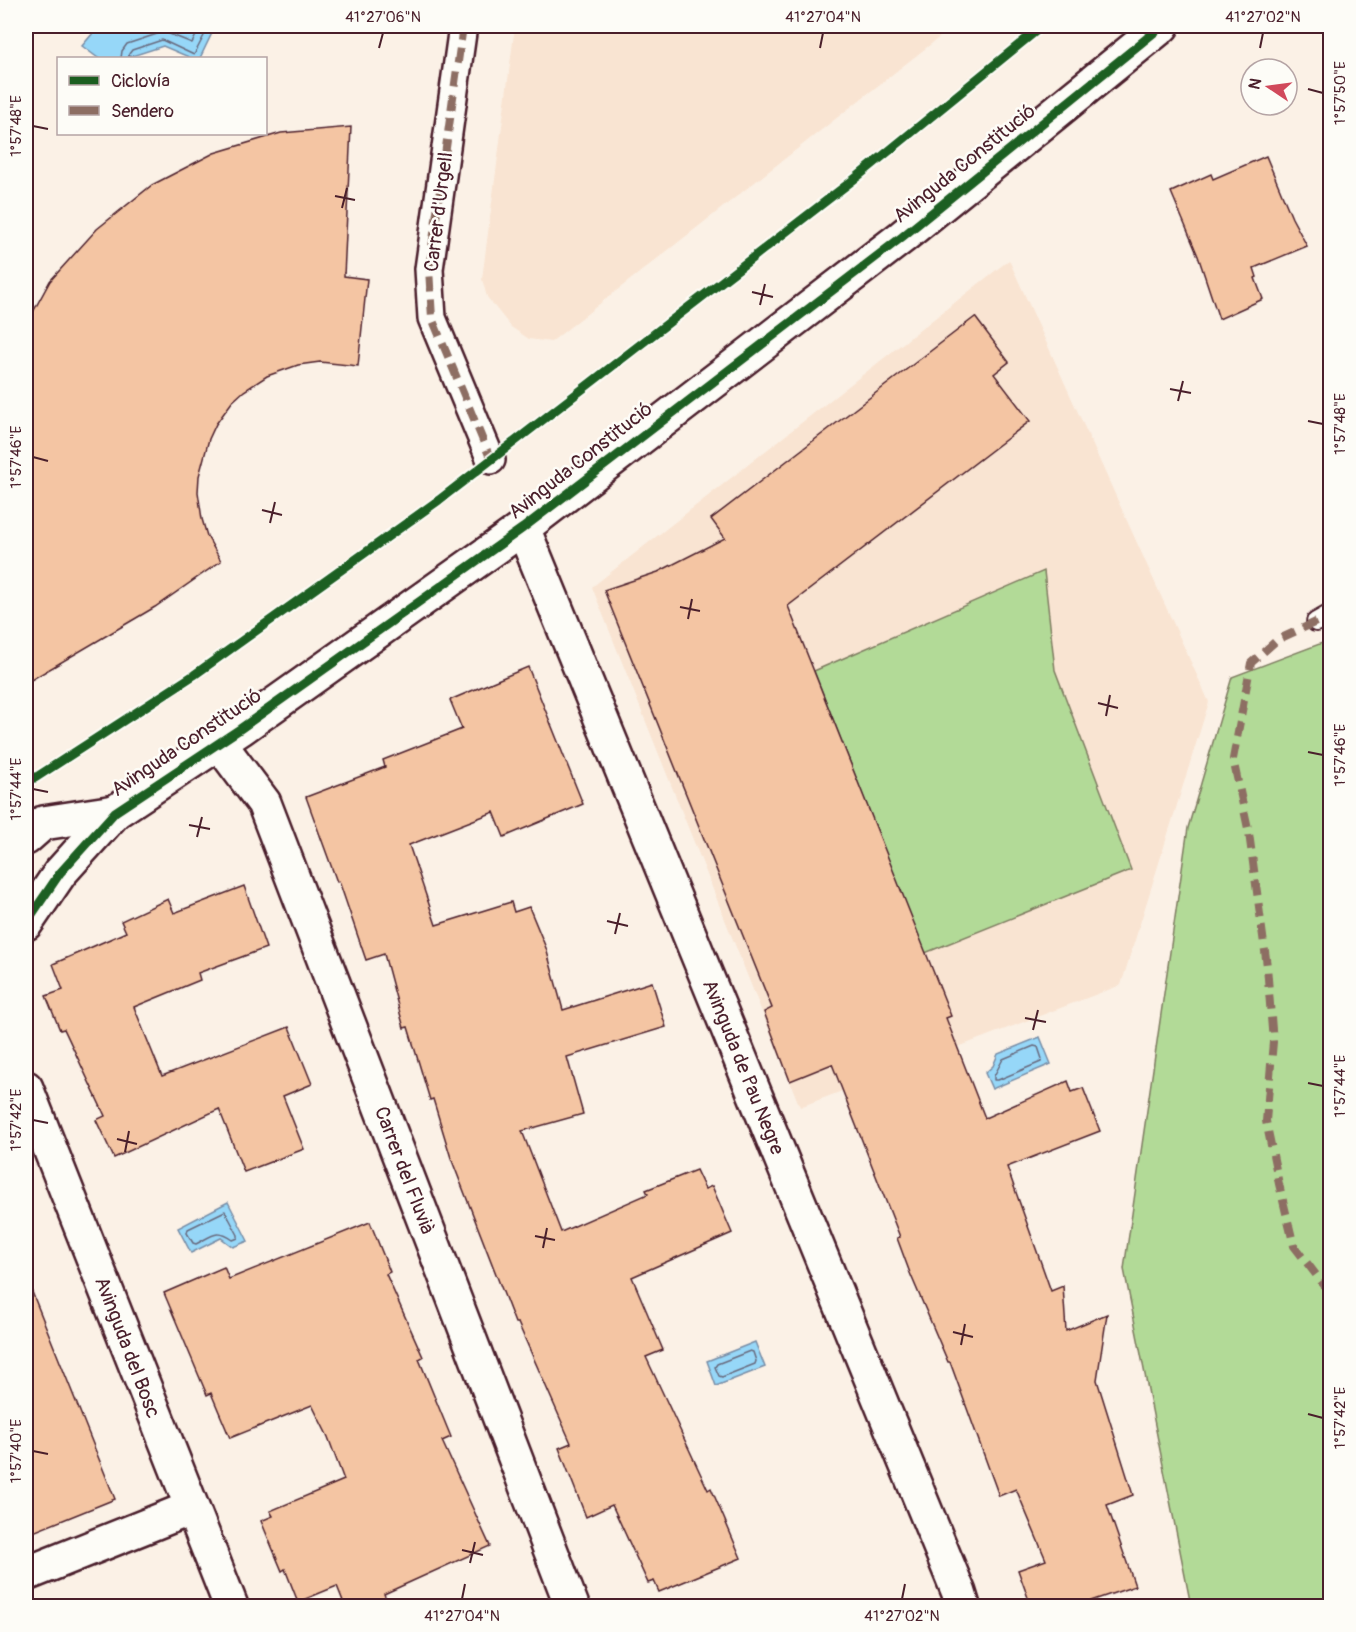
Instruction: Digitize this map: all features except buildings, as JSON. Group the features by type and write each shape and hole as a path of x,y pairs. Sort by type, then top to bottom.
{"street":[{"name":"Carrer d'Urgell","path":"463,26 429,270 432,318 491,460"},
{"name":"Avinguda Constitució","path":"26,922 60,873 115,812 219,743 523,528 902,237 1162,26"},
{"name":"Avinguda de Pau Negre","path":"523,528 963,1606"},
{"name":"Carrer del Fluvià","path":"219,743 264,803 573,1606"},
{"name":"Avinguda Constitució","path":"31,827 115,812"},
{"name":"Avinguda del Bosc","path":"26,1088 231,1606"},
{"path":"26,1574 191,1508"}],"shaded area":[{"path":"515,26 954,26 551,342 529,339 511,327 487,297 482,279"},
{"path":"1009,260 1209,702 1121,985 800,1107 592,587"}],"green space":[{"path":"1044,571 1055,670 1131,870 925,953 814,671"},
{"path":"1330,640 1330,1606 1191,1606 1124,1269 1188,828 1232,677"}],"water":[{"path":"99,26 220,26 215,27 200,57 189,57 163,46 129,57 97,57 82,46"},
{"path":"1040,1037 1051,1064 992,1089 985,1073 993,1066 998,1054"},
{"path":"228,1202 248,1241 233,1247 221,1238 191,1253 178,1228"},
{"path":"755,1342 765,1367 716,1386 707,1361"}],"marked path":[{"path":"463,26 429,269 432,318 491,460"},
{"path":"1316,622 1277,640 1251,663 1233,759 1249,833 1267,966 1273,1042 1266,1121 1294,1246 1330,1293"}],"cycle path":[{"path":"26,779 35,778 194,675 439,500 857,177 1042,26"},
{"path":"26,923 60,873 115,812 240,729 523,528 902,237 1162,26"}]}
